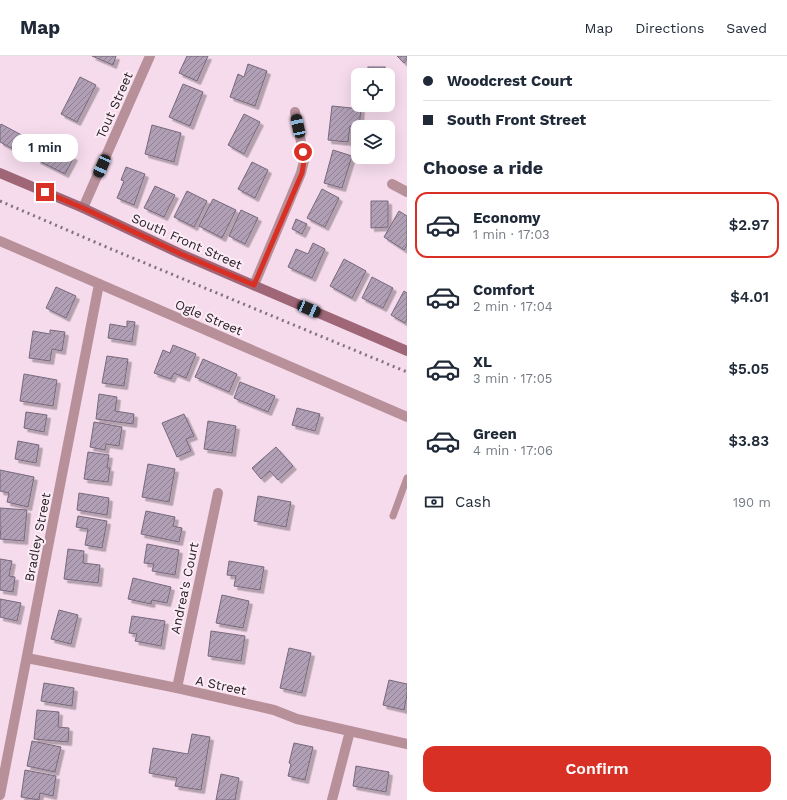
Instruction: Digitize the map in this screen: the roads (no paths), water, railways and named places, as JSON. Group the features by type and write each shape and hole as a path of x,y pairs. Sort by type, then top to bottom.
{"main road":[{"name":"South Front Street","path":"0,173 83,208 181,254 407,351"}],"street":[{"name":"Tout Street","path":"83,208 150,56"},
{"path":"254,285 302,173 304,161 303,152 295,112"},
{"path":"392,184 407,192"},
{"name":"Ogle Street","path":"0,241 407,416"},
{"name":"Bradley Street","path":"0,795 99,284"},
{"name":"Andrea's Court","path":"177,688 218,493"},
{"name":"A Street","path":"27,658 177,688 274,710 297,719 407,744"},
{"path":"332,800 350,731"}],"lane":[{"path":"393,516 407,478"}],"railway":[{"path":"0,201 111,249 407,372"}]}
